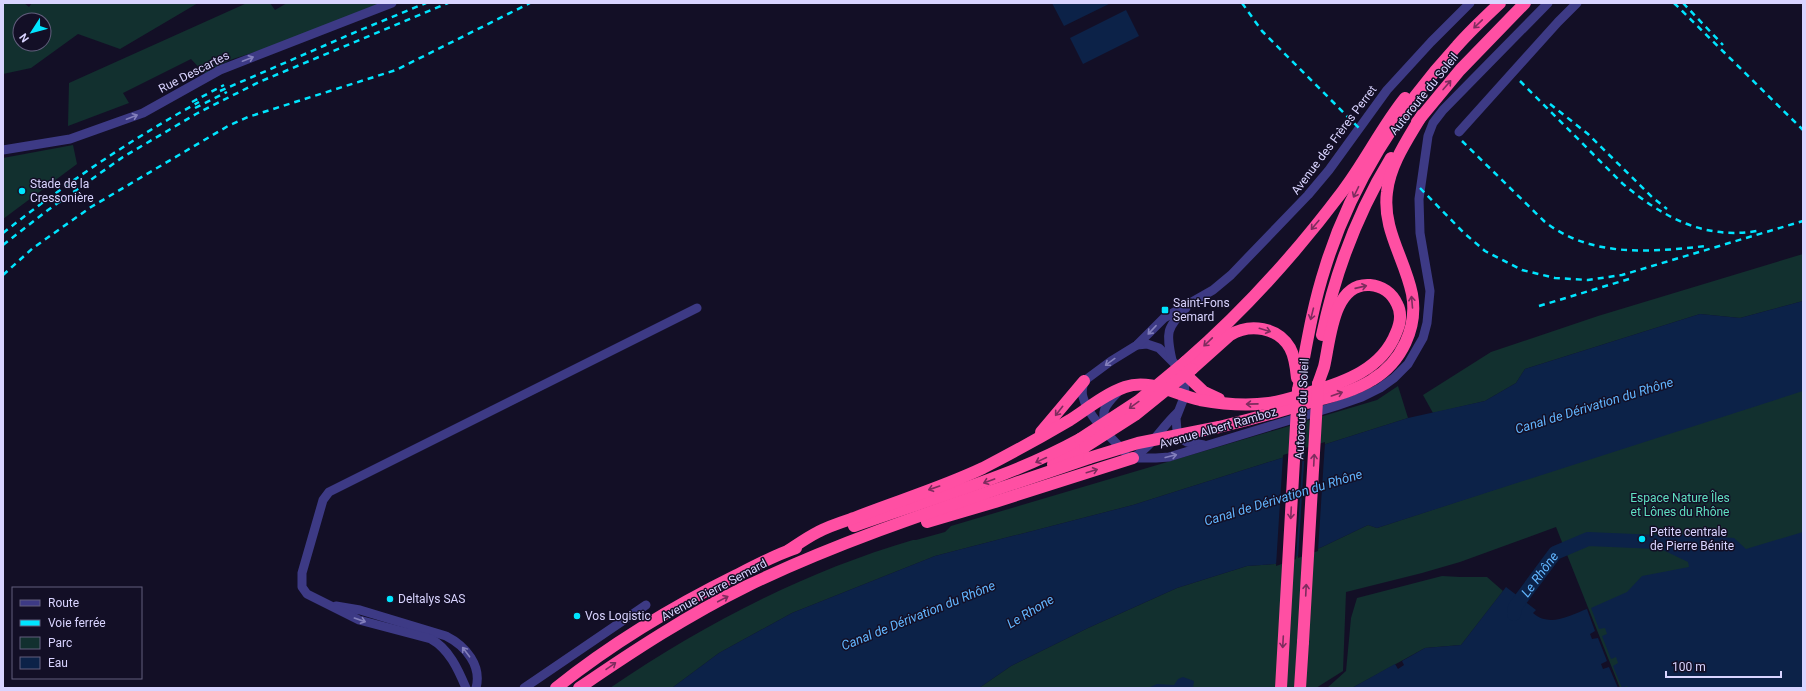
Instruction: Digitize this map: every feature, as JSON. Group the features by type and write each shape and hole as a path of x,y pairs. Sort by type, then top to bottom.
{"highway":[{"name":"Autoroute du Soleil","path":"1280,688 1298,390 1311,318 1331,248 1349,206 1379,150 1397,122 1433,73 1457,45 1500,3"},
{"name":"Autoroute du Soleil","path":"1300,688 1318,384 1316,368 1330,299 1346,250 1365,207 1383,172 1400,145 1422,115 1460,70 1526,3"},
{"path":"1187,368 1292,253 1342,192 1389,118 1419,80 1440,58 1457,45"},
{"path":"789,550 998,478 1046,457 1085,448 1138,443 1219,427 1275,413 1355,388 1378,376 1390,366 1399,354 1410,330 1413,302 1408,278 1388,225 1386,212 1387,192 1394,166 1422,115"},
{"path":"789,550 819,532 960,478 1032,442 1121,388 1130,385 1143,384 1197,399 1225,403 1255,404 1284,400 1336,384 1359,374 1370,366 1388,347 1396,335 1400,314 1398,305 1387,291 1374,286 1361,286 1352,290 1343,300 1333,323 1324,368 1318,384"},
{"path":"848,543 881,529 990,492 1038,472 1085,448 1132,406 1187,368 1234,332 1247,328 1265,329 1281,337 1290,348 1295,360 1298,390"},
{"path":"1187,368 1204,392 1225,403"},
{"path":"1032,442 1084,381"},
{"path":"848,543 995,502 1133,458"},
{"name":"Avenue Pierre Semard","path":"579,688 637,649 701,611 790,566 848,543"},
{"name":"Avenue Pierre Semard","path":"556,688 610,649 660,617 723,582 789,550"}],"street":[{"name":"Rue Descartes","path":"3,150 70,139 143,113 220,70 392,3"},
{"name":"Avenue des Frères Perret","path":"1193,302 1213,290 1231,275 1298,206 1329,170 1387,90 1470,3"},
{"name":"Avenue Albert Ramboz","path":"1133,458 1162,458 1192,451 1208,444 1362,397 1380,388 1394,378 1408,364 1415,353 1427,323 1430,291 1420,233 1418,199 1428,136 1433,123 1443,110 1548,3"},
{"path":"1459,132 1576,3"},
{"path":"1177,413 1168,421 1148,448 1133,458 1108,433 1088,408 1082,396 1084,381 1111,361 1137,345 1164,318 1193,302"},
{"path":"1172,362 1168,343 1169,329 1174,319 1193,302"},
{"path":"466,688 447,652 440,644 430,639 359,620 307,594 302,587 302,573 323,500 329,492 697,308"},
{"path":"1137,345 1153,345 1165,353 1172,362 1187,368 1185,395 1177,413 1176,428 1180,438 1194,444 1208,444"},
{"path":"1108,433 1103,419 1103,411 1121,388"},
{"path":"325,604 360,610 446,636 455,641 461,645 472,660 479,678 476,688"},
{"path":"524,688 646,604"}],"green space":[{"path":"3,3 24,3 29,7 32,3 198,3 120,49 78,34 31,68 3,74"},
{"path":"247,3 270,3 275,10 287,3 383,3 279,44 230,60 205,74 191,59 123,93 129,103 68,126 69,83"},
{"name":"Stade de la Cressonière","path":"73,145 77,164 3,219 3,158"},
{"path":"1803,254 1803,301 1740,318 1700,314 1525,369 1516,383 1485,401 1433,413 1423,395 1491,352 1598,316"},
{"name":"Espace Nature Îles et Lônes du Rhône","path":"1803,337 1803,688 1620,688 1556,527 1460,562 1346,592 1343,671 1316,688 979,688 1011,666 1088,628 1177,588 1247,566 1275,564 1322,547 1368,525 1377,528 1536,476"},
{"path":"1398,386 1408,418 1133,505 935,556 792,613 719,653 672,688 610,688 718,621 794,584 833,568 913,540 945,532 951,526 1377,400"},
{"path":"1442,576 1487,577 1503,591 1461,645 1425,648 1352,688 1327,688 1346,671 1351,618 1357,598"}],"water":[{"path":"1052,3 1111,3 1064,26"},
{"path":"1126,10 1139,36 1083,64 1070,38"},
{"path":"1803,301 1803,391 1377,528 1368,525 1322,547 1275,564 1247,566 1177,588 1088,628 1011,666 979,688 672,688 719,653 792,613 935,556 1133,505 1408,418 1485,401 1516,383 1525,369 1700,314 1740,318"},
{"path":"1803,532 1803,688 1628,688 1627,686 1622,688 1613,666 1618,663 1616,657 1611,659 1602,636 1607,634 1605,628 1599,629 1591,608 1627,592 1642,576 1689,567 1688,562 1661,549 1662,533 1734,538 1746,549"},
{"path":"1506,587 1536,610 1533,613 1546,620 1560,619 1587,609 1595,631 1590,634 1592,639 1598,638 1607,661 1601,664 1603,669 1609,667 1618,688 1352,688 1395,664 1398,669 1404,665 1402,661 1425,648 1461,645"},
{"path":"1183,677 1194,681 1193,688 1148,688 1157,684 1174,685 1178,679"}],"pier":[{"path":"1325,442 1318,551 1298,558 1305,448"},
{"path":"1303,449 1296,559 1276,566 1283,455"}],"waterway":[{"name":"Le Rhône","path":"1514,614 1515,607 1555,553 1588,539 1681,543"}],"railway":[{"path":"220,91 426,3"},
{"path":"3,245 48,210 123,157 196,114 259,82 448,3"},
{"path":"3,275 33,248 91,207 228,126 248,117 396,70 530,3"},
{"path":"1242,3 1262,31 1359,128"},
{"path":"1674,3 1803,130"},
{"path":"1683,3 1723,45"},
{"path":"1520,81 1623,184 1653,207 1669,216 1702,229 1738,233 1757,231"},
{"path":"192,102 224,85"},
{"path":"195,108 227,92"},
{"path":"3,233 98,163 199,102"},
{"path":"1550,104 1588,134 1652,197 1667,209"},
{"path":"1462,141 1545,222 1563,234 1582,242 1622,250 1643,251 1706,246"},
{"path":"1420,188 1464,233 1485,251 1522,270 1555,278 1588,280 1622,275 1803,221"},
{"path":"1539,306 1629,279"}],"place":[{"name":"Stade de la Cressonière","path":"22,191"},
{"name":"Saint-Fons Semard","path":"1165,310"},
{"name":"Petite centrale de Pierre Bénite","path":"1642,539"},
{"name":"Deltalys SAS","path":"390,599"},
{"name":"Vos Logistic","path":"577,616"}],"water label":[{"name":"Canal de Dérivation du Rhône","path":"1594,405"},
{"name":"Canal de Dérivation du Rhône","path":"1283,497"},
{"name":"Le Rhone","path":"1030,611"},
{"name":"Canal de Dérivation du Rhône","path":"918,615"}]}
